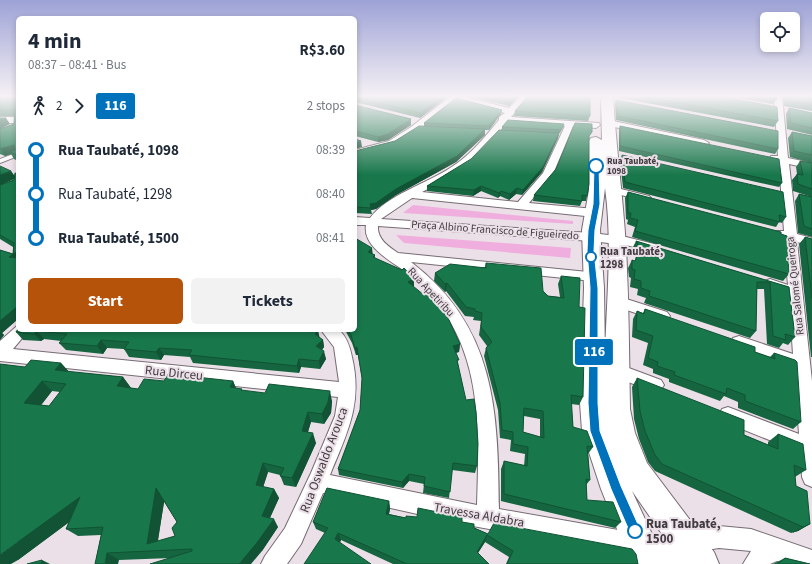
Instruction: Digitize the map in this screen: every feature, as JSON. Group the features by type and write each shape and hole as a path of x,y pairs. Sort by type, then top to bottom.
{"main road":[{"path":"602,124 613,154 617,301 617,409 621,433 627,452 637,474 694,553"},
{"path":"602,124 595,214 591,237 595,335 593,403 595,431 616,489 650,558 675,549 694,553"}],"street":[{"path":"357,153 379,148 392,143 420,122"},
{"path":"492,122 498,126 602,124 715,146"},
{"path":"373,222 389,208 410,194 460,166 478,151 501,122"},
{"name":"Rua Salomé Queiroga","path":"781,122 795,292 807,366 812,477"},
{"path":"2,124 16,126"},
{"path":"520,206 548,174 559,136 570,124"},
{"path":"361,142 379,148"},
{"path":"768,157 812,166"},
{"path":"613,190 653,200"},
{"path":"410,194 595,214"},
{"name":"Praça Albino Francisco de Figueiredo","path":"357,221 591,237 616,240 663,251"},
{"name":"Rua Apetiribu","path":"373,222 372,234 393,257 416,274 455,316 473,354 480,375 485,406 488,448 488,517"},
{"path":"769,231 812,242"},
{"path":"393,257 418,258 593,276"},
{"path":"758,281 795,292"},
{"path":"617,301 678,322"},
{"path":"0,353 19,332"},
{"name":"Rua Oswaldo Arouca","path":"273,564 293,536 344,416 348,390 348,375 342,347 338,338 331,332"},
{"path":"722,337 807,366"},
{"name":"Rua Dirceu","path":"0,353 348,390"},
{"path":"618,371 669,391"},
{"path":"713,409 811,448"},
{"name":"Travessa Aldabra","path":"318,480 327,485 488,517 650,558"},
{"path":"694,553 719,537 751,540 778,548 812,562"},
{"path":"755,564 762,556 778,548"}],"lane":[{"path":"0,161 16,155"}],"shaded area":[{"path":"413,205 573,221 573,224 403,213"},
{"path":"396,235 571,248 570,258 404,243"}],"building":[{"path":"14,122 16,122 16,154 10,152 15,150 14,145 0,149 0,129 14,124"},
{"path":"357,122 406,122 388,134 378,137 357,132"},
{"path":"425,122 492,122 489,126"},
{"path":"506,122 564,124 561,130 502,127"},
{"path":"649,122 733,122 778,131 778,149"},
{"path":"812,122 812,128 791,123"},
{"path":"575,123 592,124 592,132 589,136 589,184 587,196 582,195 582,201 534,195 556,169"},
{"path":"419,126 485,129 457,156 396,189 376,203 370,204 371,208 357,207 357,150 395,141"},
{"path":"620,126 779,159 782,183 620,146"},
{"path":"499,130 559,133 543,167 523,190 517,188 510,194 501,191 499,193 481,186 474,190 427,186 471,159"},
{"path":"792,132 812,136 812,155 794,151"},
{"path":"622,155 783,192 786,217 779,215 780,222 625,182"},
{"path":"800,161 812,163 812,189 798,184 797,174 803,175"},
{"path":"0,166 11,171 0,175"},
{"path":"15,173 16,252 9,257 16,258 16,308 0,321 0,250 13,254 14,243 0,235 0,185 14,180"},
{"path":"628,192 781,232 781,234 787,236 789,274 635,231 638,220 630,218 631,213 628,213"},
{"path":"799,194 812,197 812,229 804,226"},
{"path":"805,237 812,239 812,298"},
{"path":"357,239 372,248 368,252 375,255 373,257 402,270 404,268 414,278 408,282 424,295 431,292 449,320 460,344 453,346 459,360 457,360 466,400 474,399 478,444 477,466 453,463 450,492 424,486 425,477 409,474 402,482 338,469 360,410 362,378 357,347 355,348 349,332 357,332"},
{"path":"636,241 789,287 795,337 785,334 786,340 773,336 770,282 757,282 756,331 649,296 650,291 641,288 641,281 634,279 635,270 632,269 632,260 635,261 640,248"},
{"path":"486,263 541,268 543,291 548,296 564,298 561,276 580,278 579,307 585,308 583,397 571,395 573,427 587,431 593,447 587,446 590,480 586,479 587,500 613,502 621,522 504,494 504,461 527,466 528,447 513,444 513,432 502,430 500,403 486,348 492,342 481,327 482,313 475,311 475,309 466,307 447,283 445,284 435,273 450,264 486,268","holes":["524,408 543,411 544,438 523,432"]},
{"path":"645,309 755,347 755,352 775,359 774,353 795,360 797,362 801,422 745,401 745,395 727,388 726,394 674,375 675,372 657,366 658,362 648,358 653,336 636,330 637,311 644,314"},
{"path":"16,332 36,332 34,334"},
{"path":"47,332 317,332 315,334 323,340 316,346 324,351 319,361 299,359 297,366 189,355 192,350 159,348 156,352 124,349 129,342 101,340 97,346 59,343 67,334"},
{"path":"31,360 61,363 55,370 123,377 117,386 138,389 144,379 164,381 168,374 233,381 230,387 265,393 269,384 330,391 328,402 322,414 308,412 302,431 313,433 292,478 280,476 284,468 263,463 256,485 274,489 262,516 274,519 239,564 150,564 192,551 192,549 107,553 105,564 95,564 103,527 66,529 80,497 0,555 0,364 25,367","holes":["42,381 66,384 49,406 24,403","156,488 177,522 172,528 175,536 147,544"]},
{"path":"637,378 744,420 744,435 778,449 778,434 803,444 806,470 794,465 796,486 807,491 810,524 803,527 662,464 655,455 645,431 640,411"},
{"path":"327,488 389,501 386,514 406,518 406,516 417,517 418,508 462,517 462,522 474,524 474,528 488,534 494,523 632,549 636,554 638,564 507,564 513,551 487,535 477,552 489,564 407,564 338,533 335,539 371,564 304,564 328,528 313,522"},
{"path":"785,558 810,564 778,564"},
{"path":"42,560 41,564 27,564"}],"bus line":[{"name":"116","path":"596,166 596,204 591,230 595,335 593,403 595,431 616,489 630,517 635,531"}],"place":[{"name":"Rua Taubaté, 1098","path":"596,166"},
{"name":"Rua Taubaté, 1298","path":"591,257"},
{"name":"Rua Taubaté, 1500","path":"635,531"}]}
